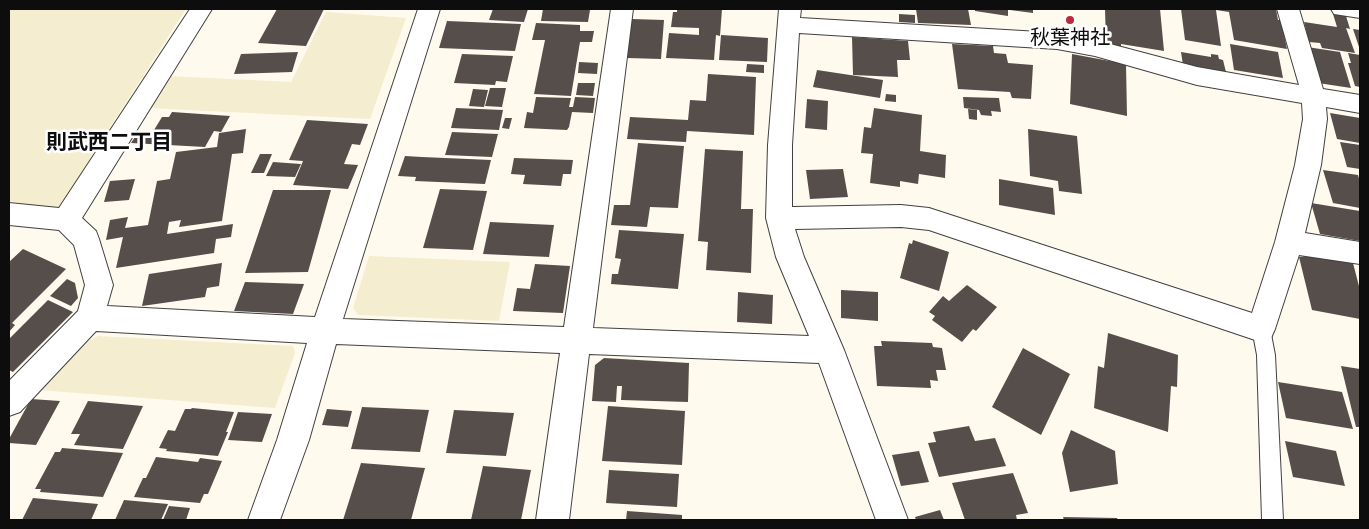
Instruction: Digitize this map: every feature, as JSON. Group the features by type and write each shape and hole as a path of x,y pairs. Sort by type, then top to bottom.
{"street":[{"path":"66,220 201,9"},
{"path":"264,520 293,440 325,331 430,9"},
{"path":"552,520 622,9"},
{"path":"779,218 901,216 929,220 1261,329 1289,242 1309,156 1315,119 1314,97 1288,9"},
{"path":"1342,9 1360,11"},
{"path":"892,520 829,350 790,257 779,218 780,145 789,17 1057,42 1095,48 1197,76 1360,104"},
{"path":"9,214 66,220 86,239 99,285 90,318 9,402"},
{"path":"1289,242 1360,253"},
{"path":"90,318 325,331 829,350"}],"lane":[{"path":"1261,329 1266,355 1273,520"}],"shaded area":[{"path":"9,9 186,9 57,210 9,201"},
{"path":"326,12 406,18 370,119 148,108 167,76 291,82"},
{"path":"369,256 510,262 499,321 358,315 353,308"},
{"path":"98,336 293,346 295,353 275,408 38,390 82,344"}],"building":[{"path":"277,9 324,9 306,46 258,43"},
{"path":"493,9 528,9 524,22 489,20"},
{"path":"543,9 590,10 588,22 541,21"},
{"path":"677,9 722,9 720,36 716,35 714,60 666,58 669,33 699,35 699,28 671,27 673,12 677,12"},
{"path":"916,9 968,9 971,25 918,23"},
{"path":"975,9 1008,9 1008,16 975,11"},
{"path":"1033,9 1033,13 1010,10"},
{"path":"1105,9 1160,9 1164,51 1121,44 1121,47 1106,44"},
{"path":"1181,9 1276,9 1278,20 1281,20 1287,49 1234,40 1229,12 1216,10 1221,46 1185,40"},
{"path":"899,14 915,15 915,23 899,22"},
{"path":"1333,14 1346,16 1350,29 1346,28 1355,53 1322,48 1320,43 1309,42 1304,22 1337,27"},
{"path":"632,19 664,20 661,59 627,58"},
{"path":"447,21 521,24 515,51 439,48"},
{"path":"536,23 580,25 580,31 594,31 592,42 580,42 571,96 534,94 545,40 532,40"},
{"path":"1353,29 1360,30 1360,50"},
{"path":"721,35 768,38 767,62 719,60"},
{"path":"852,37 908,41 910,60 897,60 898,77 853,75"},
{"path":"952,44 993,46 994,53 1006,54 1008,63 1033,65 1031,99 1012,98 1010,92 958,89"},
{"path":"1230,44 1278,52 1283,78 1234,70"},
{"path":"1307,47 1340,52 1351,88 1318,83"},
{"path":"298,52 292,72 234,74 241,54"},
{"path":"1181,52 1211,57 1211,54 1218,55 1219,59 1223,60 1226,72 1183,65"},
{"path":"1348,53 1360,55 1360,87 1355,86 1348,63 1351,63"},
{"path":"462,54 513,56 507,82 496,81 495,85 454,83"},
{"path":"1072,54 1126,64 1127,116 1070,104"},
{"path":"579,62 598,63 597,74 578,73"},
{"path":"747,64 764,65 764,73 746,72"},
{"path":"817,70 883,80 880,98 813,87"},
{"path":"708,74 756,77 754,135 687,131 686,142 627,139 630,117 688,120 690,100 706,101"},
{"path":"578,83 595,83 593,96 576,95"},
{"path":"490,88 506,88 502,107 485,106"},
{"path":"473,89 488,90 484,107 469,106"},
{"path":"886,94 896,95 896,102 885,101"},
{"path":"536,97 571,98 569,107 573,107 575,97 595,98 593,113 572,112 567,130 524,128 527,112 533,113"},
{"path":"963,97 999,98 1001,112 991,111 992,116 981,115 979,110 964,108"},
{"path":"807,99 828,101 827,130 805,128"},
{"path":"456,108 503,110 499,130 451,128"},
{"path":"874,108 922,115 920,151 946,155 945,178 919,174 918,184 900,181 900,187 870,183 873,154 861,153 864,127 871,128"},
{"path":"968,109 977,110 977,120 969,119"},
{"path":"172,112 230,116 221,132 214,131 205,147 131,143 137,134 151,135 162,117 169,117"},
{"path":"1330,113 1360,118 1360,143 1337,139"},
{"path":"505,118 512,118 509,129 502,128"},
{"path":"307,120 368,124 360,145 352,144 344,164 358,165 348,189 293,185 303,161 289,160"},
{"path":"246,129 243,153 232,154 222,221 179,227 181,220 169,222 167,234 233,224 231,237 216,239 214,253 116,268 123,237 106,240 110,220 128,217 125,228 148,225 157,181 170,179 176,152 217,147 219,133"},
{"path":"1028,129 1077,136 1082,194 1059,191 1058,181 1030,176"},
{"path":"452,132 498,134 492,157 445,155"},
{"path":"1340,142 1360,145 1360,169 1347,167"},
{"path":"638,143 684,146 678,208 650,207 647,227 611,225 614,205 630,205"},
{"path":"705,149 743,151 741,209 753,209 751,273 706,270 708,242 698,241"},
{"path":"260,154 272,154 264,173 251,173"},
{"path":"405,156 491,160 485,184 415,181 416,177 398,176"},
{"path":"514,158 573,160 571,174 563,174 561,186 523,184 525,175 511,174"},
{"path":"273,162 301,164 295,177 266,176"},
{"path":"843,169 848,197 810,199 806,170"},
{"path":"1323,170 1358,175 1360,182 1360,208 1333,203"},
{"path":"135,179 129,200 104,202 110,181"},
{"path":"999,179 1053,188 1055,215 999,205"},
{"path":"440,189 487,191 473,250 423,248"},
{"path":"273,190 331,190 308,272 245,273"},
{"path":"1311,203 1360,211 1360,241 1320,234"},
{"path":"490,222 554,225 549,257 483,254"},
{"path":"619,230 684,234 678,289 611,284 612,274 618,274 621,259 615,258"},
{"path":"913,240 949,252 939,291 900,278 909,243 912,244"},
{"path":"23,249 66,269 12,323 15,325 9,332 9,262"},
{"path":"1308,256 1353,263 1360,290 1360,319 1312,310 1299,257"},
{"path":"222,263 219,286 207,288 205,297 142,306 149,274"},
{"path":"535,264 570,266 563,313 513,311 517,288 530,289"},
{"path":"67,279 75,283 78,298 71,306 50,296"},
{"path":"245,282 304,284 293,314 234,311"},
{"path":"967,285 997,307 976,331 973,329 962,342 932,320 935,316 929,312 943,296 949,301"},
{"path":"841,290 878,292 878,321 841,318"},
{"path":"738,292 773,295 772,324 737,322"},
{"path":"48,300 73,312 13,372 9,370 9,339"},
{"path":"1108,333 1178,355 1177,387 1171,386 1168,432 1094,408 1098,366 1104,368"},
{"path":"881,341 932,343 933,347 942,348 946,370 936,370 938,381 930,380 931,388 877,386 874,346 882,346"},
{"path":"1023,348 1070,374 1041,435 992,407"},
{"path":"604,358 689,363 688,402 621,400 622,386 617,386 616,402 592,401 595,365"},
{"path":"1341,366 1360,369 1360,427 1356,427"},
{"path":"1278,382 1342,392 1353,429 1286,418"},
{"path":"31,399 60,401 36,445 9,443 9,439"},
{"path":"88,401 143,406 123,449 74,445 80,434 71,434"},
{"path":"608,406 685,411 682,465 602,461"},
{"path":"362,407 429,410 420,452 351,449"},
{"path":"185,409 234,412 218,456 166,451 167,449 159,448 168,430 175,431"},
{"path":"327,409 352,411 348,427 322,425"},
{"path":"454,410 514,413 506,456 446,453"},
{"path":"238,412 272,414 262,442 228,440"},
{"path":"969,426 975,441 995,438 1006,466 939,477 928,443 936,442 933,432"},
{"path":"1071,430 1115,451 1118,484 1070,492 1062,453"},
{"path":"1285,441 1336,451 1345,486 1293,477"},
{"path":"62,448 123,453 103,497 40,492 41,489 35,489 55,452 60,452"},
{"path":"919,451 929,482 901,486 892,455"},
{"path":"156,457 198,462 200,458 222,461 208,494 204,494 200,503 134,497"},
{"path":"361,463 425,468 411,520 343,520"},
{"path":"483,466 531,470 521,520 471,520"},
{"path":"609,470 679,474 677,507 606,503"},
{"path":"1013,473 1028,513 1016,515 1017,520 965,520 952,483"},
{"path":"33,498 98,504 91,520 22,520"},
{"path":"124,500 168,504 161,520 115,520"},
{"path":"169,506 190,508 186,520 163,520"},
{"path":"940,510 944,520 916,520 915,517"},
{"path":"627,511 682,515 682,520 626,520"},
{"path":"1063,517 1117,518 1118,520 1064,520"}],"place":[{"name":"秋葉神社","path":"1070,20"}],"district":[{"name":"則武西二丁目","path":"109,145"}]}
